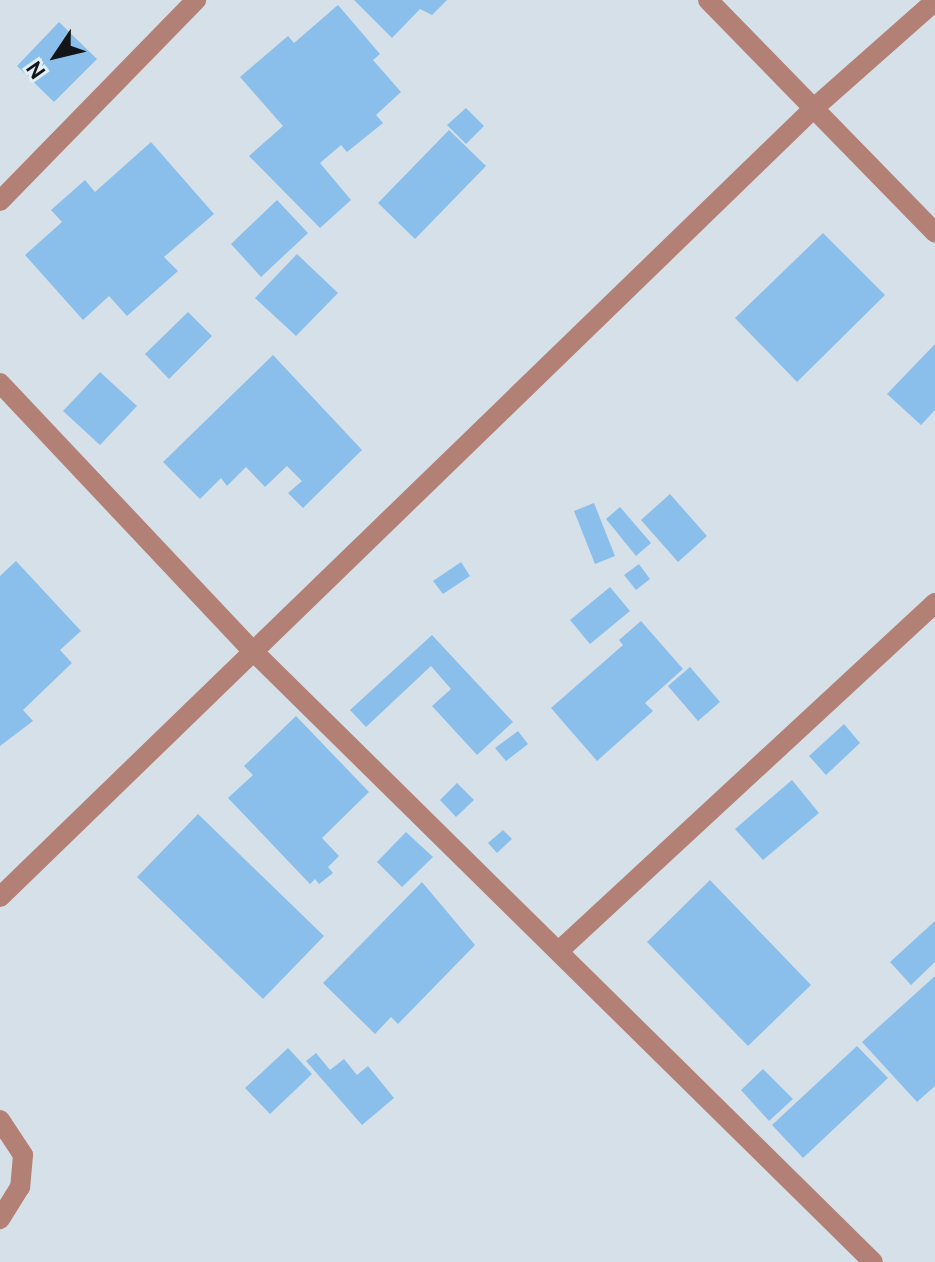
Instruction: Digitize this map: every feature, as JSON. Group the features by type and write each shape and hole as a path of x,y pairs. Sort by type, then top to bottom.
{"street":[{"path":"0,201 196,0"},
{"path":"708,0 935,233"},
{"path":"0,897 251,649 813,109 935,1"},
{"path":"0,383 251,649 561,949 873,1262"},
{"path":"561,949 935,603"},
{"path":"0,1120 23,1155 20,1187 0,1219"}],"building":[{"path":"354,0 447,0 432,15 420,9 392,38"},
{"path":"338,5 380,54 373,60 401,92 376,115 383,123 347,152 341,145 320,163 351,200 320,228 249,156 283,126 240,77 288,36 294,43"},
{"path":"59,22 97,59 54,102 17,66"},
{"path":"466,108 484,126 466,144 447,125"},
{"path":"449,130 486,166 415,239 378,203"},
{"path":"151,142 214,214 164,257 178,271 127,316 109,296 83,320 25,255 62,222 51,210 85,180 95,192"},
{"path":"277,200 308,233 261,277 231,244"},
{"path":"823,233 885,295 797,382 735,318"},
{"path":"297,254 338,293 296,336 255,298"},
{"path":"188,312 212,336 169,379 145,354"},
{"path":"935,344 935,410 921,425 887,394"},
{"path":"273,355 362,450 303,508 288,493 302,481 287,466 265,487 246,467 227,486 221,478 200,499 163,462"},
{"path":"100,372 137,406 100,445 63,411"},
{"path":"670,494 707,536 678,562 641,520"},
{"path":"594,503 615,556 595,564 574,511"},
{"path":"620,507 651,543 636,556 606,519"},
{"path":"16,561 81,631 60,650 72,663 23,710 33,721 0,746 0,576"},
{"path":"461,562 470,576 443,594 433,581"},
{"path":"639,564 650,579 636,590 624,575"},
{"path":"610,587 630,611 590,644 570,620"},
{"path":"641,621 683,669 645,703 653,711 597,761 551,708 623,645 619,640"},
{"path":"432,635 513,722 477,755 432,706 451,689 431,666 366,727 350,710"},
{"path":"690,667 720,702 698,721 668,686"},
{"path":"296,716 369,792 322,838 339,856 328,867 333,873 319,884 315,879 310,884 228,798 253,775 244,766"},
{"path":"844,724 860,743 826,775 809,756"},
{"path":"518,731 528,744 506,761 495,748"},
{"path":"792,780 819,813 763,860 735,829"},
{"path":"457,783 474,800 456,817 440,800"},
{"path":"198,814 324,936 263,999 137,877"},
{"path":"503,830 512,839 497,853 488,843"},
{"path":"406,832 433,857 402,887 377,862"},
{"path":"710,880 811,985 748,1046 647,942"},
{"path":"422,882 475,945 398,1024 391,1017 375,1034 323,983"},
{"path":"935,921 935,962 911,985 890,962"},
{"path":"935,976 935,1086 917,1102 862,1042"},
{"path":"857,1046 888,1078 803,1158 772,1125"},
{"path":"288,1048 312,1074 270,1114 245,1088"},
{"path":"316,1053 330,1070 344,1059 357,1075 368,1066 394,1098 362,1125 306,1061"},
{"path":"763,1069 793,1099 769,1121 741,1090"}]}
